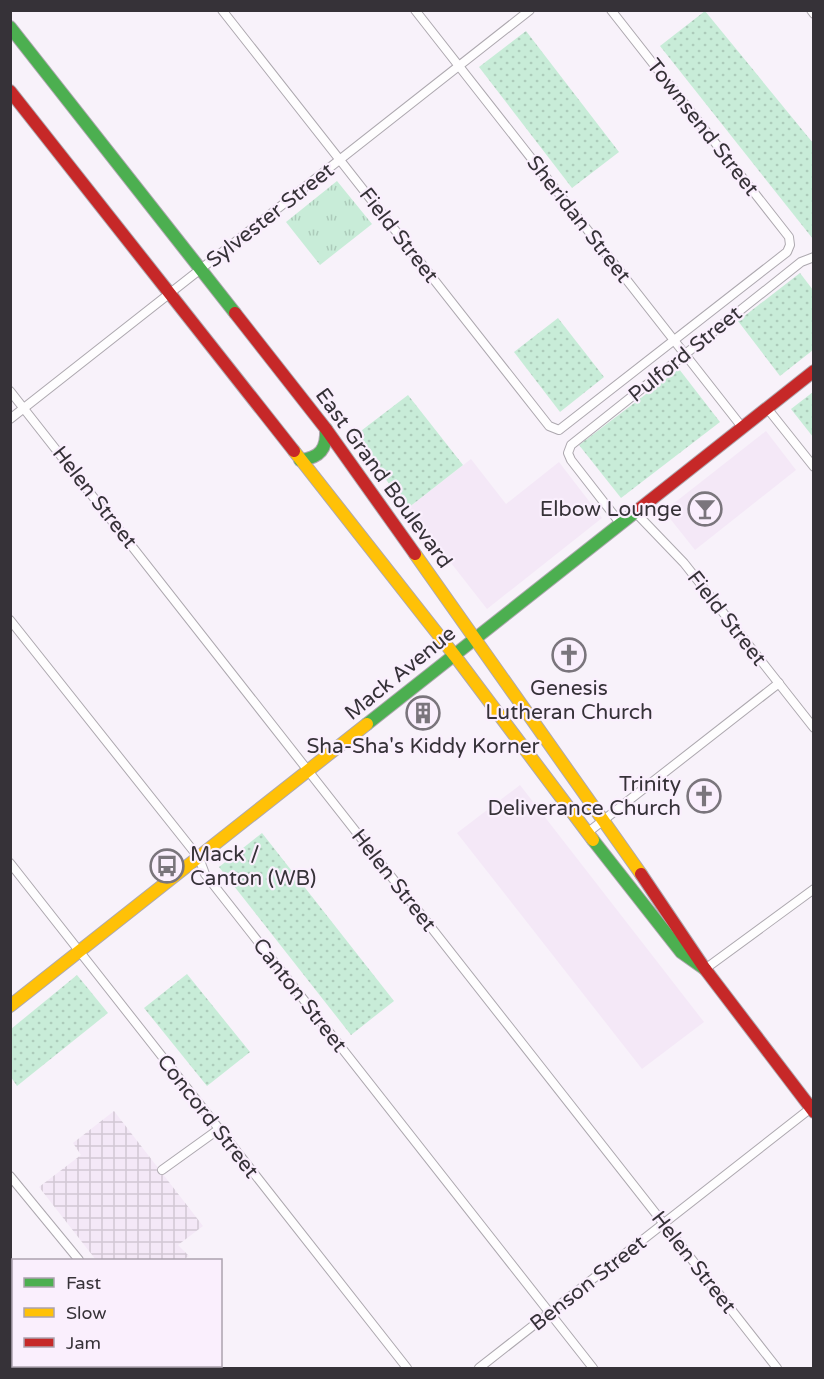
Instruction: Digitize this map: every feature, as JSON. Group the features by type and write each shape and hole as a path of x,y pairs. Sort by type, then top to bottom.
{"main road":[{"name":"East Grand Boulevard","path":"10,27 326,429 476,638 705,969 812,1110"},
{"name":"East Grand Boulevard","path":"10,91 455,656 587,833 681,952 705,969"},
{"name":"Mack Avenue","path":"10,1006 813,371"},
{"path":"300,460 312,460 321,455 327,444 326,429"}],"street":[{"name":"Field Street","path":"222,10 549,426 554,429"},
{"name":"Sheridan Street","path":"415,10 742,427"},
{"name":"Sylvester Street","path":"10,419 171,295 530,10"},
{"name":"Townsend Street","path":"611,10 789,237 790,245"},
{"name":"Pulford Street","path":"554,429 564,428 786,252 790,245"},
{"name":"Pulford Street","path":"621,523 571,460 568,453 571,445 813,256"},
{"name":"Helen Street","path":"10,391 777,1368"},
{"path":"767,408 813,467"},
{"name":"Field Street","path":"636,512 684,563 813,728"},
{"name":"Canton Street","path":"10,620 199,858 211,882 593,1368"},
{"path":"587,833 778,683"},
{"name":"Concord Street","path":"10,863 407,1368"},
{"path":"705,969 813,889"},
{"name":"Benson Street","path":"479,1368 812,1110"},
{"path":"162,1170 219,1129"},
{"path":"10,1176 78,1259"}],"shaded area":[{"path":"766,431 796,470 695,550 664,511"},
{"path":"471,459 506,504 559,462 602,518 487,609 408,508"},
{"path":"520,785 704,1022 642,1069 457,833"},
{"path":"114,1111 203,1226 178,1245 189,1256 184,1259 95,1259 39,1187 81,1155 73,1143"},
{"path":"11,1340 12,1367 37,1368 11,1368"}],"green space":[{"path":"705,11 813,143 813,239 660,46"},
{"path":"526,31 619,152 572,188 479,67"},
{"path":"337,181 372,224 320,265 286,222"},
{"path":"800,273 813,290 813,350 780,376 738,321"},
{"path":"558,318 604,377 560,412 514,352"},
{"path":"679,369 720,422 621,498 579,445"},
{"path":"813,392 813,437 791,409"},
{"path":"408,395 463,465 408,508 353,437"},
{"path":"262,833 394,1001 351,1035 219,867"},
{"path":"187,974 250,1052 207,1086 144,1008"},
{"path":"77,975 108,1013 17,1086 11,1077 11,1029"}],"traffic: fast":[{"path":"10,27 235,313"},
{"path":"300,460 313,457 321,451 325,442 326,429"},
{"path":"367,724 638,510"},
{"path":"593,840 681,952 705,969"}],"traffic: slow":[{"path":"294,451 455,656 593,840"},
{"path":"415,554 641,874"},
{"path":"10,1006 367,724"}],"traffic: jam":[{"path":"10,91 294,451"},
{"path":"235,313 326,429 415,554"},
{"path":"638,510 814,371"},
{"path":"641,874 705,969 814,1112"}],"place":[{"name":"Elbow Lounge","path":"705,509"},
{"name":"Genesis Lutheran Church","path":"569,655"},
{"name":"Sha-Sha's Kiddy Korner","path":"423,713"},
{"name":"Trinity Deliverance Church","path":"704,796"},
{"name":"Mack / Canton (WB)","path":"167,866"}]}
